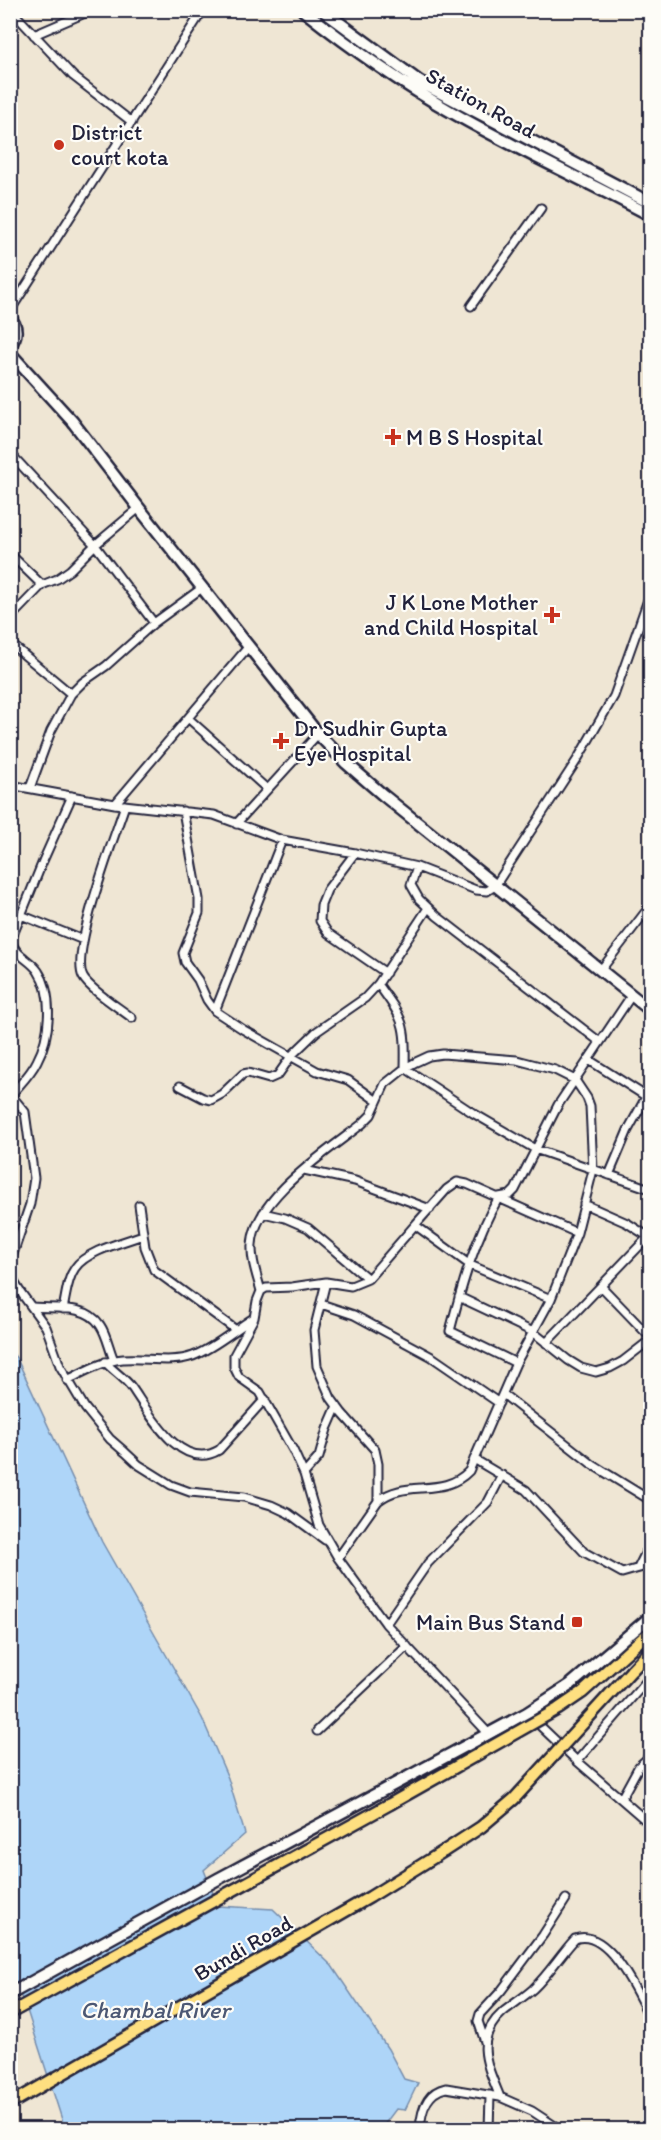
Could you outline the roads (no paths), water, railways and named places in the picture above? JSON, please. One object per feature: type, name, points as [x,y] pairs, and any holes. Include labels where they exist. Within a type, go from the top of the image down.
[{"type":"main road","points":[[10,2013],[366,1818],[558,1709],[583,1692],[651,1632]]},
{"type":"main road","name":"Bundi Road","points":[[10,2104],[370,1897],[481,1827],[514,1799],[651,1652]]},
{"type":"street","points":[[10,10],[73,76],[132,122]]},
{"type":"street","points":[[34,35],[92,10]]},
{"type":"street","points":[[10,311],[203,10]]},
{"type":"street","name":"Station Road","points":[[303,10],[340,40],[410,87],[456,114],[651,215]]},
{"type":"street","name":"Station Road","points":[[322,10],[420,82],[651,203]]},
{"type":"street","points":[[471,306],[541,208]]},
{"type":"street","points":[[10,318],[16,328],[16,336],[10,345]]},
{"type":"street","points":[[10,353],[72,421],[318,734],[383,795],[646,1007],[651,993]]},
{"type":"street","points":[[10,453],[95,545],[154,623]]},
{"type":"street","points":[[10,618],[42,585],[57,579],[139,508]]},
{"type":"street","points":[[10,554],[42,585]]},
{"type":"street","points":[[30,788],[51,731],[71,694],[154,623],[202,588]]},
{"type":"street","points":[[10,784],[115,804],[214,815],[282,840],[417,867],[476,890],[487,891],[495,886],[577,760],[615,696],[651,594]]},
{"type":"street","points":[[10,643],[71,694]]},
{"type":"street","points":[[115,804],[249,646]]},
{"type":"street","points":[[188,718],[267,789]]},
{"type":"street","points":[[236,824],[318,734]]},
{"type":"street","points":[[72,796],[11,941],[13,949],[37,970],[45,986],[48,1016],[43,1046],[37,1062],[11,1094],[24,1112],[34,1178],[11,1260],[11,1277],[46,1327],[67,1380],[110,1439],[139,1465],[159,1478],[190,1492],[244,1497],[271,1505],[288,1513],[327,1542]]},
{"type":"street","points":[[125,805],[83,940],[80,970],[84,980],[132,1018]]},
{"type":"street","points":[[183,811],[199,899],[198,913],[183,953],[185,962],[198,980],[207,1000],[225,1019],[317,1071],[348,1080],[376,1101]]},
{"type":"street","points":[[215,1011],[282,840]]},
{"type":"street","points":[[355,853],[327,890],[321,905],[320,921],[328,933],[386,973]]},
{"type":"street","points":[[417,867],[411,885],[419,899],[428,908],[600,1042]]},
{"type":"street","points":[[600,971],[651,906]]},
{"type":"street","points":[[180,1086],[212,1100],[222,1094],[243,1074],[248,1073],[269,1079],[278,1075],[292,1055],[316,1032],[365,998],[378,984],[428,908]]},
{"type":"street","points":[[21,915],[83,940]]},
{"type":"street","points":[[378,984],[397,1010],[403,1024],[406,1036],[405,1068]]},
{"type":"street","points":[[516,1363],[450,1330],[459,1297],[489,1214],[499,1197],[510,1195],[515,1190],[558,1106],[632,996]]},
{"type":"street","points":[[261,1291],[252,1244],[269,1203],[304,1170],[362,1124],[371,1115],[385,1084],[405,1068],[429,1056],[443,1054],[517,1060],[555,1070],[575,1080],[587,1098],[590,1106],[593,1170],[577,1233],[551,1299],[516,1363],[469,1471],[460,1480],[435,1488],[396,1490],[387,1494],[378,1501],[338,1558]]},
{"type":"street","points":[[589,1060],[647,1097],[651,1110]]},
{"type":"street","points":[[405,1068],[473,1113],[535,1149],[651,1189]]},
{"type":"street","points":[[609,1175],[628,1130],[647,1097]]},
{"type":"street","points":[[304,1170],[355,1181],[430,1209]]},
{"type":"street","points":[[489,1734],[386,1624],[327,1542],[319,1525],[304,1474],[293,1450],[260,1392],[239,1377],[234,1367],[234,1355],[254,1318],[261,1291],[266,1288],[327,1282],[351,1286],[368,1279],[447,1189],[458,1182],[499,1197],[577,1233]]},
{"type":"street","points":[[546,1343],[650,1236],[584,1204]]},
{"type":"street","points":[[139,1205],[143,1235],[149,1261],[154,1270],[236,1330]]},
{"type":"street","points":[[263,1213],[285,1218],[308,1228],[368,1279]]},
{"type":"street","points":[[415,1225],[470,1265],[551,1299]]},
{"type":"street","points":[[63,1309],[70,1278],[81,1261],[99,1251],[143,1235]]},
{"type":"street","points":[[327,1282],[314,1330],[317,1366],[331,1398],[375,1450],[378,1464],[378,1501]]},
{"type":"street","points":[[459,1297],[533,1332],[581,1368],[596,1372],[624,1361],[651,1339],[601,1286]]},
{"type":"street","points":[[321,1304],[354,1315],[432,1357],[499,1403]]},
{"type":"street","points":[[33,1307],[81,1311],[95,1318],[101,1326],[114,1360]]},
{"type":"street","points":[[67,1380],[114,1360],[176,1359],[191,1356],[209,1348],[254,1318]]},
{"type":"street","points":[[105,1362],[131,1387],[159,1429],[180,1448],[201,1457],[209,1456],[219,1450],[265,1399]]},
{"type":"street","points":[[503,1394],[602,1471],[651,1500]]},
{"type":"street","points":[[304,1474],[319,1456],[337,1406]]},
{"type":"street","points":[[474,1459],[526,1490],[584,1552],[622,1573],[651,1565]]},
{"type":"street","points":[[386,1624],[428,1563],[488,1502],[502,1475]]},
{"type":"street","points":[[638,1568],[651,1544]]},
{"type":"street","points":[[10,1994],[527,1713],[570,1685],[651,1617]]},
{"type":"street","points":[[317,1731],[407,1646]]},
{"type":"street","points":[[577,1761],[651,1677]]},
{"type":"street","points":[[527,1713],[577,1761],[651,1824]]},
{"type":"street","points":[[621,1799],[639,1766],[651,1756]]},
{"type":"street","points":[[500,2097],[486,2063],[485,2042],[478,2021],[480,2014],[501,1991],[543,1935],[566,1899]]},
{"type":"street","points":[[485,2042],[492,2024],[540,1982],[575,1939],[583,1937],[592,1939],[606,1948],[615,1958],[627,1973],[651,2018]]},
{"type":"street","points":[[420,2130],[429,2096],[446,2088],[500,2097],[532,2111],[561,2130]]},
{"type":"street","points":[[489,2130],[490,2095]]},
{"type":"water","name":"Chambal River","points":[[10,1350],[17,1359],[102,1542],[202,1718],[228,1778],[245,1834],[204,1870],[218,1906],[273,1909],[332,1966],[388,2049],[404,2079],[418,2083],[405,2110],[396,2109],[381,2129],[65,2129],[25,2004],[11,1979]]},
{"type":"place","name":"District court kota","points":[[59,145]]},
{"type":"place","name":"M B S Hospital","points":[[393,437]]},
{"type":"place","name":"J K Lone Mother and Child Hospital","points":[[552,615]]},
{"type":"place","name":"Dr Sudhir Gupta Eye Hospital","points":[[281,741]]},
{"type":"place","name":"Main Bus Stand","points":[[577,1622]]}]
